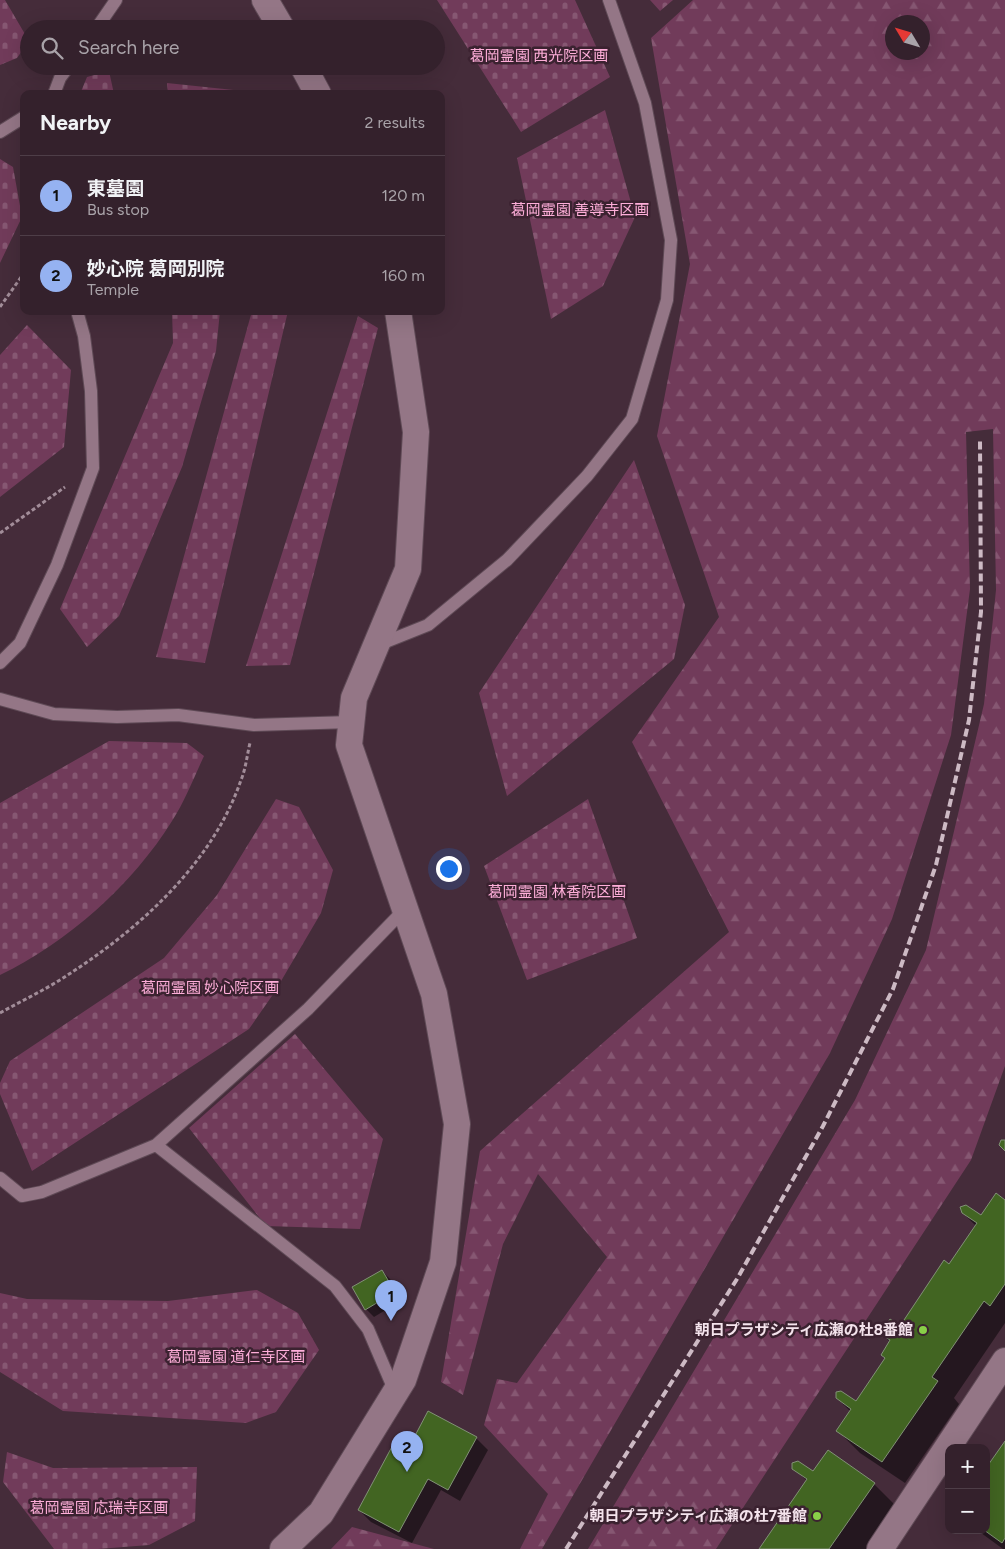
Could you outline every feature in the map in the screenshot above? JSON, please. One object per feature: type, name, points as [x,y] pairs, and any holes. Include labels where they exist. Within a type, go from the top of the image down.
[{"type":"street","points":[[265,0],[277,20]]},
{"type":"street","points":[[308,75],[316,90]]},
{"type":"street","points":[[283,1549],[321,1513],[403,1380],[444,1262],[457,1124],[434,994],[349,745],[354,698],[408,569],[416,432],[399,315]]},
{"type":"street","points":[[880,1549],[1005,1361]]},
{"type":"lane","points":[[102,20],[116,0]]},
{"type":"lane","points":[[376,646],[428,625],[508,560],[587,476],[632,420],[667,300],[671,240],[644,104],[609,0]]},
{"type":"lane","points":[[56,90],[62,75]]},
{"type":"lane","points":[[0,132],[20,120]]},
{"type":"lane","points":[[0,663],[20,643],[29,626],[57,565],[93,468],[91,391],[84,336],[78,315]]},
{"type":"lane","points":[[0,699],[54,714],[117,717],[178,715],[254,725],[351,722]]},
{"type":"lane","points":[[0,1178],[22,1196],[42,1192],[156,1145],[308,1009],[404,910]]},
{"type":"lane","points":[[156,1145],[335,1286],[368,1329],[395,1392]]},
{"type":"path","points":[[0,307],[20,279]]},
{"type":"path","points":[[0,532],[93,468]]},
{"type":"path","points":[[0,1014],[64,978],[116,939],[154,910],[193,867],[221,825],[242,780],[254,725]]},
{"type":"green space","points":[[0,0],[5,0],[20,26],[20,54],[17,58],[0,65]]},
{"type":"green space","name":"葛岡霊園 西光院区画","points":[[437,0],[575,0],[610,77],[521,132]]},
{"type":"green space","points":[[650,0],[673,0],[660,11]]},
{"type":"green space","points":[[693,0],[1005,0],[1005,1066],[971,1160],[716,1549],[588,1549],[855,1100],[926,950],[984,704],[996,590],[993,429],[966,432],[970,589],[951,735],[892,919],[830,1053],[542,1549],[520,1549],[548,1494],[484,1425],[497,1379],[517,1383],[607,1257],[538,1174],[503,1244],[463,1395],[441,1382],[480,1151],[729,932],[632,742],[719,617],[657,436],[690,264],[651,38]]},
{"type":"green space","points":[[110,75],[113,90],[82,90],[87,77]]},
{"type":"green space","points":[[167,83],[234,90],[168,90]]},
{"type":"green space","name":"葛岡霊園 善導寺区画","points":[[605,110],[635,217],[603,286],[551,319],[517,158]]},
{"type":"green space","points":[[0,159],[13,167],[20,206],[20,221],[0,263]]},
{"type":"green space","points":[[172,315],[220,315],[216,351],[182,467],[119,616],[87,647],[60,609],[173,343]]},
{"type":"green space","points":[[251,315],[287,315],[205,663],[156,657]]},
{"type":"green space","points":[[358,316],[378,328],[290,665],[246,666]]},
{"type":"green space","points":[[27,325],[71,370],[64,447],[0,497],[0,355]]},
{"type":"green space","points":[[634,460],[685,605],[674,659],[507,796],[479,693]]},
{"type":"green space","points":[[109,741],[187,743],[204,756],[172,821],[138,867],[118,889],[74,929],[25,962],[0,975],[0,803]]},
{"type":"green space","name":"葛岡霊園 妙心院区画","points":[[276,799],[299,807],[333,870],[321,913],[274,993],[249,1029],[32,1171],[0,1094],[0,1083],[10,1061],[164,958],[217,895]]},
{"type":"green space","name":"葛岡霊園 林香院区画","points":[[588,799],[637,938],[527,980],[484,866]]},
{"type":"green space","name":"葛岡霊園 妙心院区画","points":[[295,1034],[383,1139],[360,1229],[266,1226],[189,1128]]},
{"type":"green space","name":"葛岡霊園 道仁寺区画","points":[[257,1290],[298,1313],[319,1350],[276,1412],[246,1423],[63,1411],[0,1372],[0,1293],[27,1299],[168,1301]]},
{"type":"green space","name":"葛岡霊園 応瑞寺区画","points":[[7,1452],[53,1468],[197,1467],[195,1521],[149,1545],[98,1549],[54,1549],[3,1482]]},
{"type":"green space","points":[[352,1527],[434,1549],[331,1549]]},
{"type":"building","points":[[1001,1140],[1005,1140],[1005,1151],[999,1145]]},
{"type":"building","name":"朝日プラザシティ広瀬の杜8番館","points":[[996,1193],[1005,1200],[1005,1284],[990,1306],[984,1301],[932,1377],[938,1381],[882,1462],[836,1431],[851,1409],[836,1398],[836,1392],[841,1391],[856,1401],[885,1358],[881,1355],[890,1340],[880,1334],[890,1319],[900,1326],[944,1260],[949,1264],[977,1223],[962,1213],[960,1207],[966,1205],[981,1215]]},
{"type":"building","points":[[382,1270],[395,1292],[365,1310],[352,1287]]},
{"type":"building","points":[[428,1411],[477,1437],[448,1490],[428,1479],[399,1532],[358,1510],[395,1441],[408,1449]]},
{"type":"building","points":[[1005,1441],[1005,1538],[1002,1543],[990,1534],[990,1462]]},
{"type":"building","name":"朝日プラザシティ広瀬の杜7番館","points":[[828,1450],[875,1483],[829,1549],[759,1549],[807,1479],[792,1469],[792,1463],[798,1461],[813,1471]]},
{"type":"railway","points":[[566,1549],[737,1279],[823,1126],[893,989],[936,865],[969,720],[981,612],[980,441]]},
{"type":"place","name":"東墓園","points":[[391,1321]]},
{"type":"place","name":"朝日プラザシティ広瀬の杜8番館","points":[[923,1330]]},
{"type":"place","name":"妙心院 葛岡別院","points":[[407,1472]]},
{"type":"place","name":"朝日プラザシティ広瀬の杜7番館","points":[[817,1516]]}]
